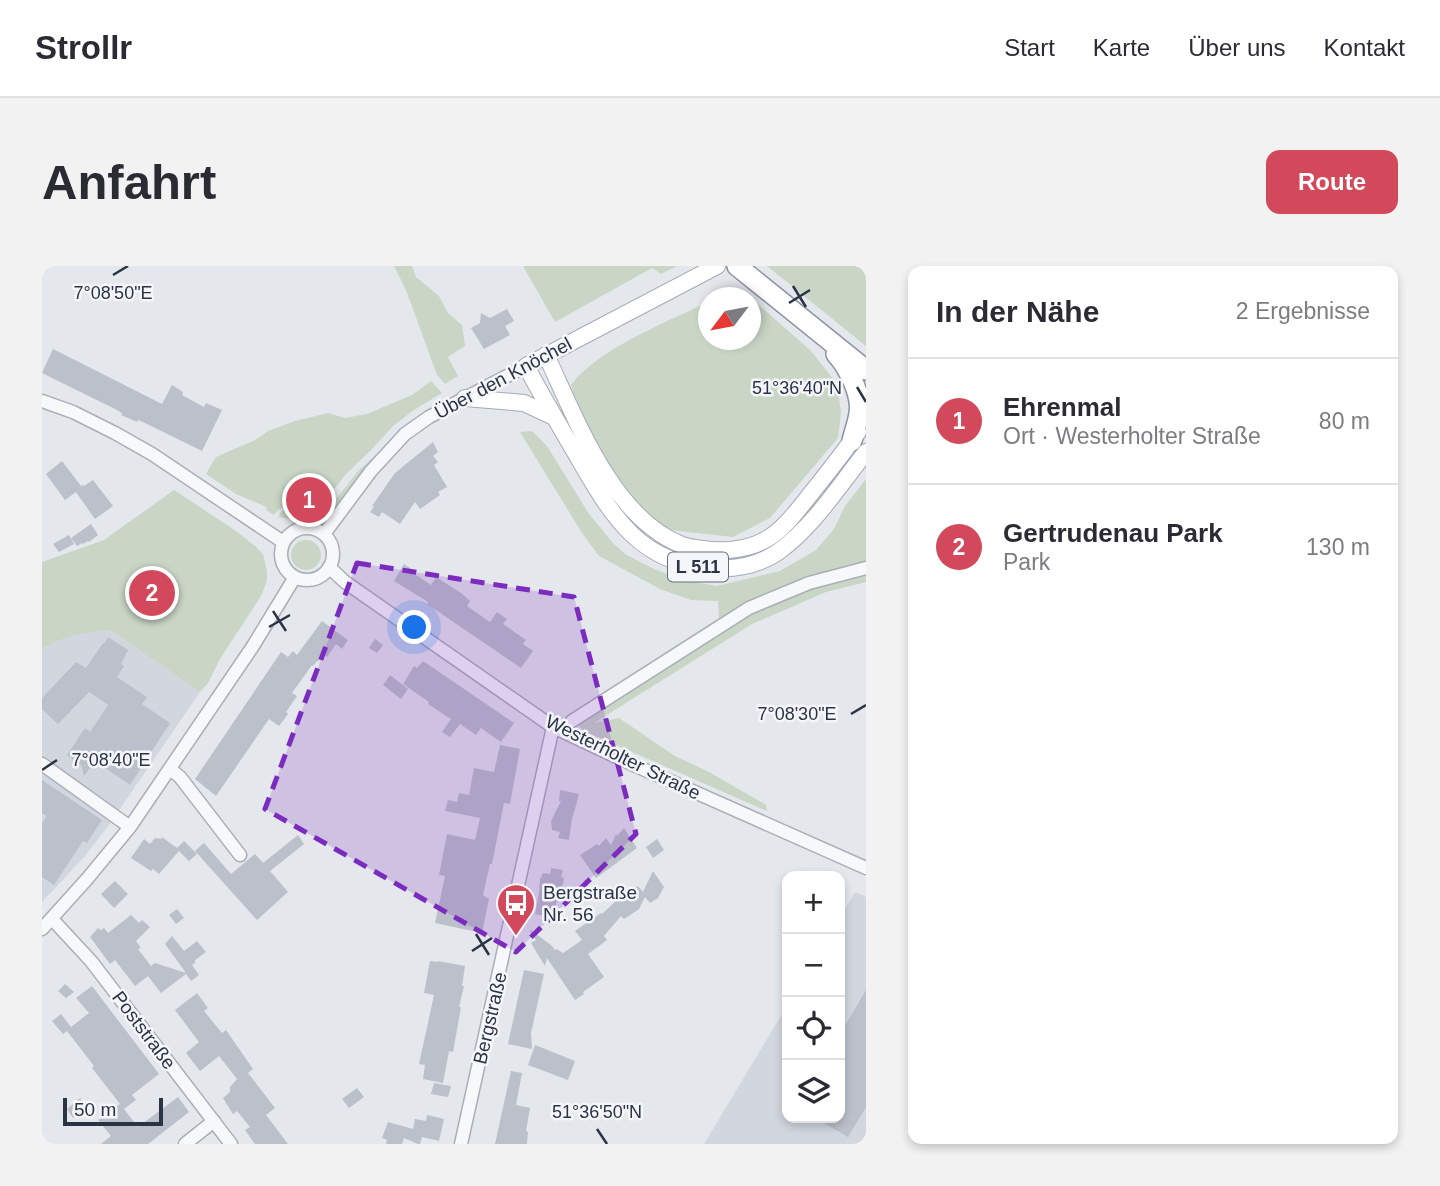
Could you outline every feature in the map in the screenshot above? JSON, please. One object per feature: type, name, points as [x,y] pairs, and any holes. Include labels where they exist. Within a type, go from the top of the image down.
[{"type":"highway","name":"L 511","points":[[737,266],[866,370]]},
{"type":"highway","name":"L 511","points":[[813,327],[842,360],[856,391],[860,410],[859,447]]},
{"type":"main road","name":"Über den Knöchel","points":[[526,366],[718,266]]},
{"type":"main road","name":"L 511","points":[[546,355],[587,440],[622,500],[641,519],[683,545],[713,551],[739,549],[765,540],[790,519],[859,447]]},
{"type":"main road","name":"L 511","points":[[526,366],[598,492],[628,532],[657,554],[681,564],[704,568],[731,568],[754,563],[776,553],[803,532],[859,447],[866,421]]},
{"type":"main road","points":[[465,398],[524,402],[554,417]]},
{"type":"street","name":"Über den Knöchel","points":[[324,534],[370,471],[405,434],[429,417],[526,366]]},
{"type":"street","points":[[42,401],[115,432],[283,542]]},
{"type":"street","points":[[307,528],[324,534],[332,546],[329,567],[317,577],[295,577],[284,566],[281,558],[283,542],[289,534],[307,528]]},
{"type":"street","name":"Westerholter Straße","points":[[329,567],[345,582],[553,727],[866,868]]},
{"type":"street","points":[[572,721],[749,608],[809,583],[866,568]]},
{"type":"street","points":[[42,929],[130,827],[262,633],[295,577]]},
{"type":"street","name":"Bergstraße","points":[[461,1144],[553,727]]},
{"type":"street","points":[[42,764],[130,827]]},
{"type":"street","points":[[170,769],[180,777],[240,855]]},
{"type":"street","name":"Poststraße","points":[[52,919],[91,961],[231,1144]]},
{"type":"street","points":[[185,1144],[214,1121]]},
{"type":"highlighted area","points":[[357,563],[574,597],[636,834],[516,952],[265,809]]},
{"type":"shaded area","points":[[110,630],[200,692],[111,822],[85,856],[42,902],[42,649],[56,640],[76,634]]},
{"type":"shaded area","points":[[855,892],[866,897],[866,1144],[704,1144],[782,1014],[782,1123],[845,1123],[845,909]]},
{"type":"green space","points":[[394,266],[412,266],[416,277],[439,296],[448,313],[462,325],[465,346],[448,357],[458,376],[445,384],[437,375],[406,290]]},
{"type":"green space","points":[[523,266],[677,266],[661,274],[652,268],[555,322]]},
{"type":"green space","points":[[767,266],[866,266],[866,346]]},
{"type":"green space","points":[[698,307],[698,350],[761,350],[761,307],[811,351],[837,384],[841,412],[838,438],[770,518],[733,537],[669,530],[650,519],[631,502],[579,416],[571,385],[597,360],[654,327]]},
{"type":"green space","points":[[431,381],[442,393],[393,426],[346,474],[322,505],[314,499],[296,507],[281,508],[274,515],[264,506],[236,494],[206,474],[216,457],[255,440],[268,431],[328,413],[345,418],[367,414],[412,395]]},
{"type":"green space","points":[[532,431],[547,446],[589,514],[625,554],[683,580],[717,586],[780,571],[816,550],[834,529],[845,506],[866,479],[866,582],[826,592],[752,624],[594,723],[619,718],[675,756],[766,805],[767,811],[584,731],[568,715],[719,618],[718,601],[691,600],[660,589],[599,556],[520,432]]},
{"type":"green space","points":[[376,455],[330,513],[327,511],[358,471]]},
{"type":"green space","points":[[174,490],[255,546],[263,554],[267,571],[267,581],[261,596],[220,659],[208,683],[200,692],[110,630],[66,638],[42,649],[42,562],[104,540]]},
{"type":"green space","points":[[314,504],[320,513],[300,519],[279,517],[284,510],[300,509]]},
{"type":"green space","points":[[306,540],[317,544],[321,555],[317,566],[306,570],[295,566],[291,555],[295,544]]},
{"type":"building","points":[[507,309],[514,321],[505,326],[510,335],[484,349],[471,328],[480,323],[481,313],[490,318]]},
{"type":"building","points":[[53,349],[162,404],[172,385],[183,392],[182,395],[204,407],[206,403],[222,410],[202,451],[145,423],[121,415],[122,413],[115,409],[42,373]]},
{"type":"building","points":[[433,442],[438,452],[433,456],[438,462],[434,465],[447,487],[438,492],[440,495],[420,509],[415,502],[400,524],[382,512],[379,517],[370,512],[395,473]]},
{"type":"building","points":[[62,461],[81,486],[93,480],[113,506],[95,519],[76,492],[65,500],[46,474]]},
{"type":"building","points":[[91,524],[98,535],[77,546],[71,538]]},
{"type":"building","points":[[69,535],[74,544],[59,552],[53,544]]},
{"type":"building","points":[[404,564],[431,585],[436,577],[461,593],[470,601],[467,606],[490,622],[497,612],[507,619],[503,624],[526,640],[523,644],[533,651],[521,668],[394,581]]},
{"type":"building","points":[[322,621],[348,640],[342,649],[336,644],[327,657],[323,654],[318,662],[312,665],[292,693],[297,696],[286,712],[288,714],[279,726],[269,719],[216,796],[195,779],[281,652],[288,657],[293,651],[297,655]]},
{"type":"building","points":[[108,637],[128,650],[121,664],[124,666],[117,677],[147,697],[142,704],[170,723],[130,785],[95,761],[84,776],[81,765],[67,755],[85,728],[90,732],[108,705],[89,692],[58,724],[42,709],[42,698],[76,662],[86,668]]},
{"type":"building","points":[[375,639],[383,645],[377,653],[369,648]]},
{"type":"building","points":[[423,661],[514,723],[501,742],[481,728],[476,735],[460,724],[450,737],[442,732],[451,719],[403,684],[414,666],[417,668]]},
{"type":"building","points":[[390,675],[408,689],[401,699],[383,685]]},
{"type":"building","points":[[500,745],[520,749],[510,804],[504,803],[483,895],[489,899],[482,933],[435,923],[445,876],[439,875],[447,834],[475,840],[480,818],[445,811],[448,800],[457,802],[459,793],[469,795],[474,768],[494,772]]},
{"type":"building","points":[[42,780],[102,820],[87,843],[83,841],[54,885],[42,877],[42,823],[47,816],[42,813]]},
{"type":"building","points":[[560,790],[579,794],[569,840],[558,838],[560,832],[552,830],[551,821],[561,801]]},
{"type":"building","points":[[624,828],[637,848],[596,878],[580,855],[597,844],[599,846],[606,838],[611,845],[616,834],[617,836]]},
{"type":"building","points":[[298,835],[304,844],[270,871],[288,892],[257,920],[195,851],[204,843],[231,874],[255,854],[263,863]]},
{"type":"building","points":[[162,837],[177,848],[184,841],[197,854],[189,861],[179,851],[159,874],[131,858],[144,839],[150,844],[155,838]]},
{"type":"building","points":[[657,839],[664,850],[653,858],[646,847]]},
{"type":"building","points":[[551,868],[563,870],[561,877],[564,878],[550,917],[535,914],[540,879],[543,873],[550,874]]},
{"type":"building","points":[[653,871],[664,887],[658,898],[650,903],[645,897],[639,909],[624,919],[621,916],[604,936],[607,940],[588,954],[604,977],[575,1000],[547,958],[545,966],[531,943],[536,940],[529,929],[555,950],[563,953],[582,940],[575,931],[638,886],[643,892]]},
{"type":"building","points":[[115,881],[128,894],[114,908],[101,894]]},
{"type":"building","points":[[177,909],[184,918],[176,924],[169,915]]},
{"type":"building","points":[[131,915],[139,923],[142,920],[150,927],[136,941],[141,948],[138,949],[151,966],[155,963],[186,973],[165,944],[172,936],[184,951],[197,941],[206,952],[192,965],[199,975],[191,981],[186,974],[161,993],[148,976],[135,986],[115,960],[110,964],[90,937],[98,928],[104,928],[108,933]]},
{"type":"building","points":[[430,961],[465,966],[453,1052],[449,1051],[443,1083],[423,1079],[425,1065],[419,1064],[434,995],[424,993]]},
{"type":"building","points":[[524,970],[544,974],[531,1033],[532,1049],[508,1044]]},
{"type":"building","points":[[65,984],[74,992],[66,998],[58,991]]},
{"type":"building","points":[[92,986],[159,1074],[132,1095],[136,1100],[124,1109],[67,1031],[63,1034],[52,1021],[61,1014],[71,1027],[89,1013],[76,998]]},
{"type":"building","points":[[866,990],[866,1107],[848,1137],[824,1123],[845,1123],[845,1026]]},
{"type":"building","points":[[197,993],[208,1008],[204,1011],[222,1033],[226,1030],[253,1069],[248,1073],[275,1108],[266,1115],[288,1144],[255,1144],[245,1130],[250,1127],[237,1111],[233,1114],[223,1098],[237,1079],[219,1056],[200,1071],[186,1053],[199,1042],[175,1010]]},
{"type":"building","points":[[535,1045],[575,1061],[568,1080],[528,1065]]},
{"type":"building","points":[[511,1071],[522,1073],[516,1105],[530,1108],[527,1144],[495,1144]]},
{"type":"building","points":[[434,1083],[451,1086],[448,1097],[431,1094]]},
{"type":"building","points":[[357,1088],[364,1097],[349,1108],[342,1099]]},
{"type":"building","points":[[178,1097],[189,1112],[148,1144],[101,1144],[111,1136],[98,1120],[120,1104],[138,1127]]},
{"type":"building","points":[[80,1098],[87,1107],[73,1118],[67,1109]]},
{"type":"building","points":[[427,1115],[444,1119],[439,1141],[422,1137],[418,1144],[404,1138],[402,1144],[386,1144],[387,1140],[382,1138],[388,1122],[413,1129],[415,1119],[426,1121]]},
{"type":"place","name":"Ehrenmal","points":[[309,500]]},
{"type":"place","name":"Gertrudenau Park","points":[[152,593]]},
{"type":"place","name":"Bergstraße Nr. 56","points":[[516,937]]}]
